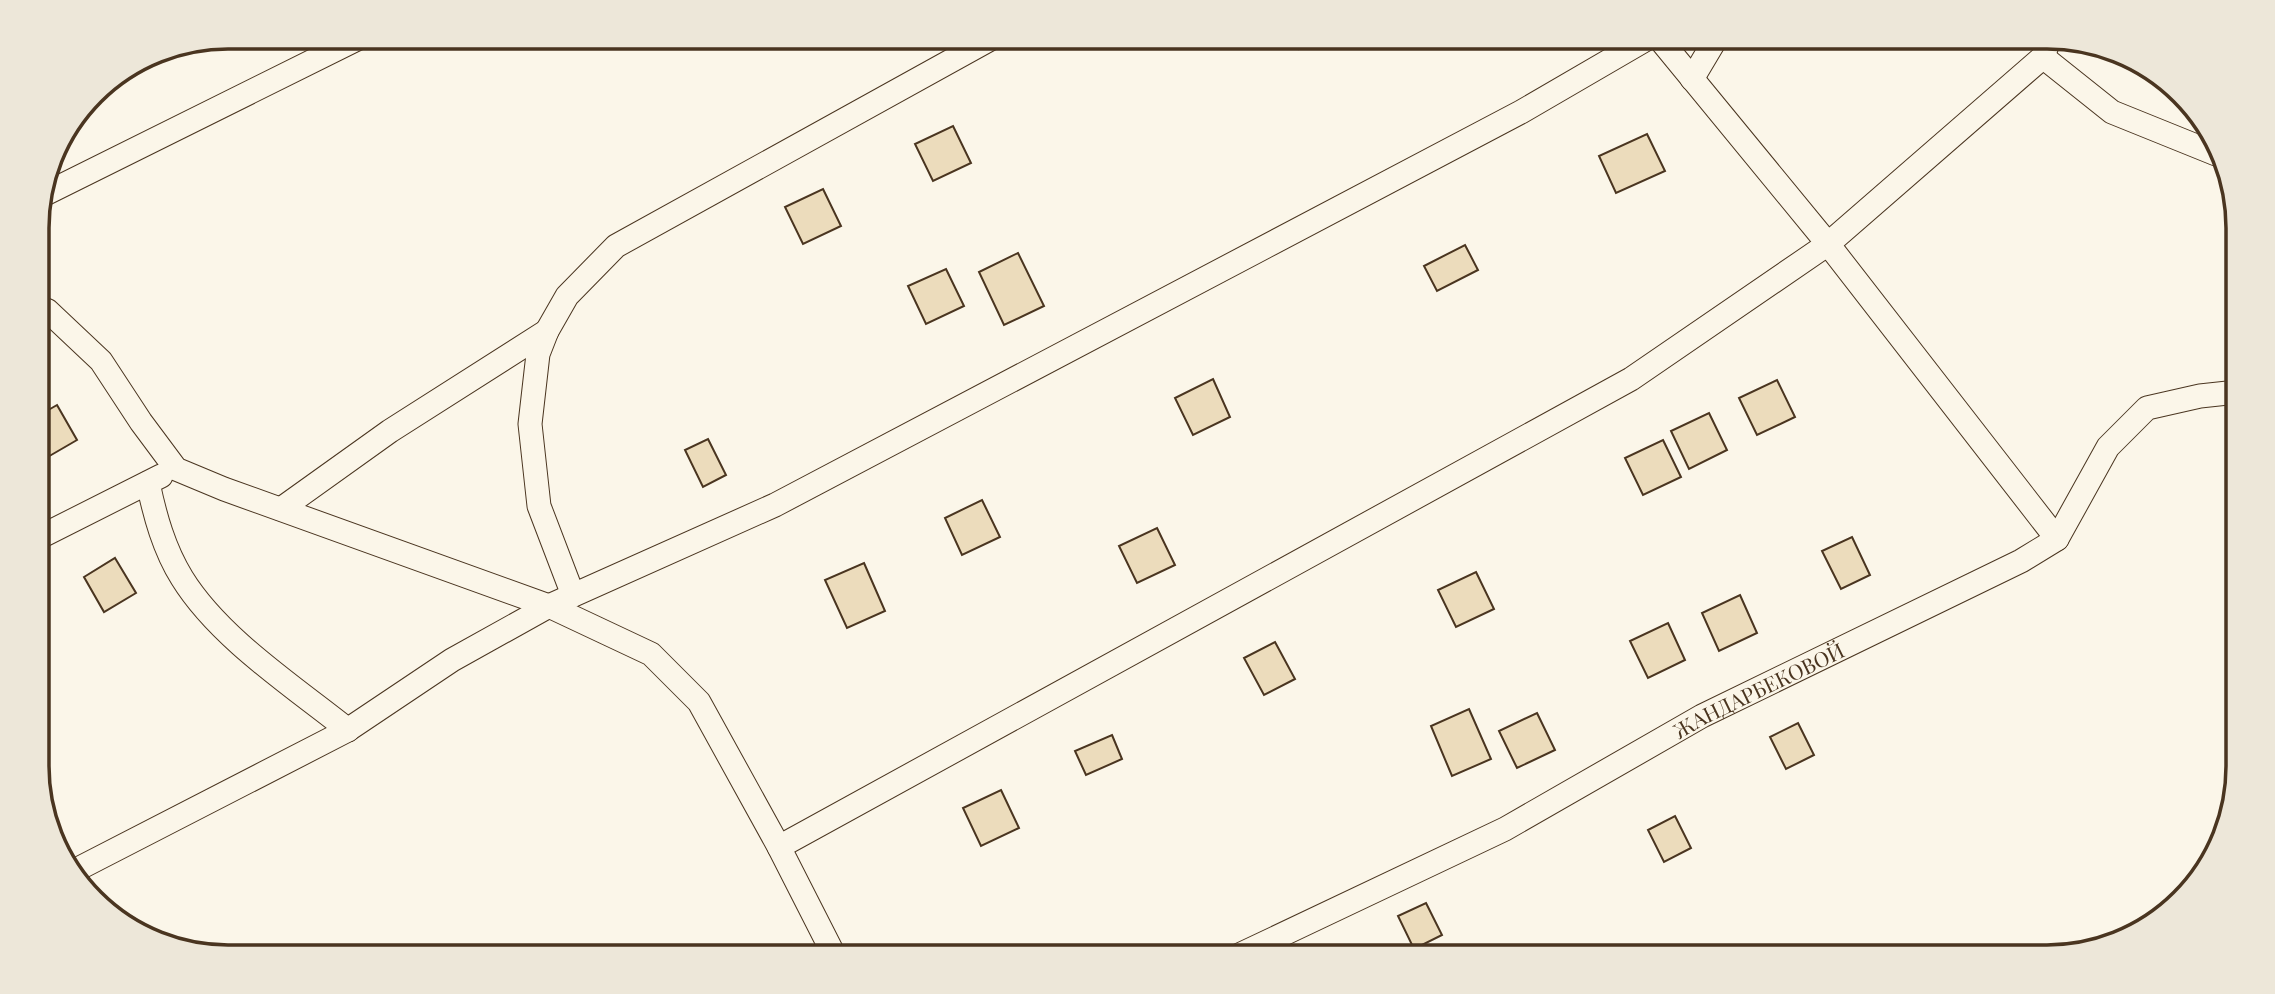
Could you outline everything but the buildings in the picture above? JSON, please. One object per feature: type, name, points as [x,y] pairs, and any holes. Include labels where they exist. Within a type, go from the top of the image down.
[{"type":"street","points":[[54,190],[336,49]]},
{"type":"street","points":[[572,595],[539,506],[530,424],[538,354],[547,331],[568,296],[616,246],[972,49]]},
{"type":"street","points":[[81,867],[348,730],[452,660],[548,606],[775,505],[1521,112],[1629,49]]},
{"type":"street","points":[[1668,49],[1828,244],[2057,539]]},
{"type":"street","points":[[1692,79],[1710,49]]},
{"type":"street","points":[[779,847],[1631,379],[1828,244],[2045,49]]},
{"type":"street","points":[[2049,49],[2112,112],[2208,151]]},
{"type":"street","points":[[49,312],[100,360],[176,469],[548,606],[651,654],[699,702],[779,847],[829,945]]},
{"type":"street","points":[[281,509],[390,430],[547,331]]},
{"type":"street","name":"ЖАНДАРБЕКОВОЙ","points":[[1260,945],[1505,829],[1702,716],[2021,561],[2057,539],[2108,447],[2147,408],[2200,396],[2226,394]]},
{"type":"street","points":[[49,532],[176,469]]},
{"type":"street","points":[[148,483],[156,522],[182,578],[220,628],[348,730]]}]
